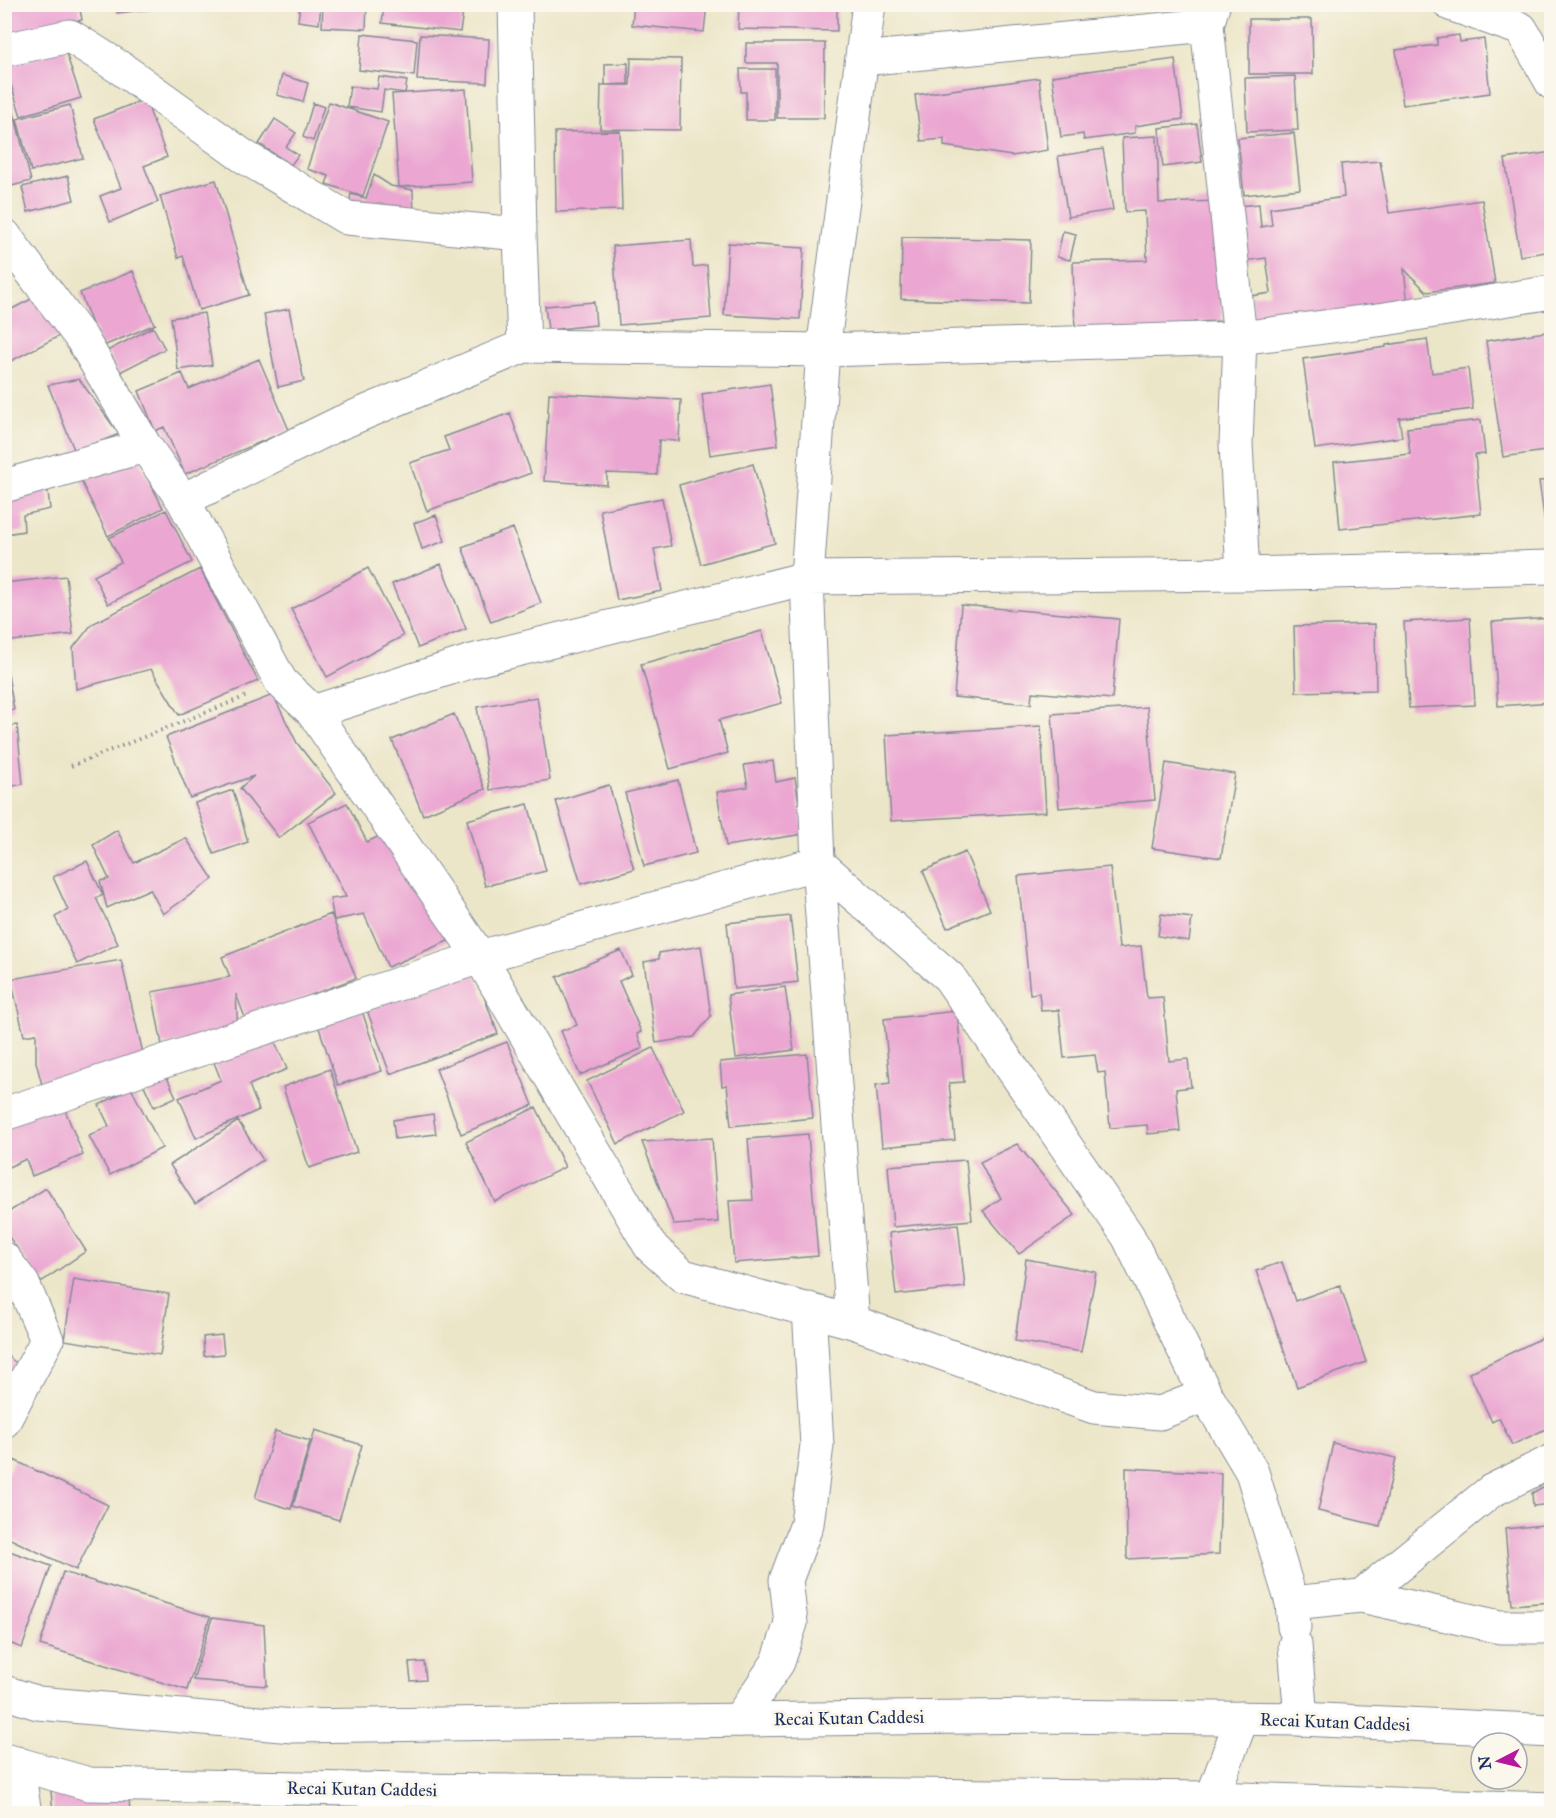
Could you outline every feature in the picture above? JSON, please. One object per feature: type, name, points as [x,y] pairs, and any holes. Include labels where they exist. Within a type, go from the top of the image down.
[{"type":"street","points":[[515,4],[524,346]]},
{"type":"street","points":[[853,1322],[818,863],[807,578],[823,350],[869,4]]},
{"type":"street","points":[[1450,4],[1521,29],[1551,83]]},
{"type":"street","points":[[862,59],[1210,15],[1239,338],[1236,444],[1243,574]]},
{"type":"street","points":[[4,50],[70,36],[122,69],[243,156],[347,218],[520,234]]},
{"type":"street","points":[[4,235],[82,339],[145,446],[183,500],[281,682],[313,712],[480,957],[650,1246],[683,1276],[853,1322],[1094,1407],[1160,1413],[1206,1395]]},
{"type":"street","points":[[183,500],[340,423],[524,346],[823,350],[1239,338],[1385,320],[1551,292]]},
{"type":"street","points":[[4,486],[145,446]]},
{"type":"street","points":[[313,712],[472,661],[807,578],[1243,574],[1551,567]]},
{"type":"street","points":[[4,1114],[480,957],[818,863]]},
{"type":"street","points":[[818,863],[949,977],[1128,1236],[1206,1395],[1252,1472],[1294,1625],[1301,1719]]},
{"type":"street","points":[[4,1259],[23,1284],[47,1340],[4,1420]]},
{"type":"street","points":[[739,1720],[778,1662],[792,1623],[786,1580],[807,1524],[817,1445],[809,1309]]},
{"type":"street","points":[[1294,1625],[1361,1596],[1491,1491],[1551,1461]]},
{"type":"street","points":[[1361,1596],[1500,1627],[1551,1627]]},
{"type":"street","name":"Recai Kutan Caddesi","points":[[4,1692],[38,1703],[292,1726],[1046,1716],[1301,1719],[1551,1731]]},
{"type":"street","points":[[1209,1806],[1242,1718]]},
{"type":"street","points":[[11,1762],[25,1814]]},
{"type":"street","name":"Recai Kutan Caddesi","points":[[11,1762],[89,1784],[375,1801],[1551,1809]]},
{"type":"path","points":[[71,766],[281,682]]},
{"type":"building","points":[[4,4],[79,4],[82,20],[4,38]]},
{"type":"building","points":[[116,4],[171,4],[171,7],[117,13]]},
{"type":"building","points":[[300,4],[321,4],[319,24],[298,21]]},
{"type":"building","points":[[323,4],[367,4],[366,29],[322,27]]},
{"type":"building","points":[[634,4],[707,4],[704,32],[632,25]]},
{"type":"building","points":[[739,4],[837,4],[837,31],[738,29]]},
{"type":"building","points":[[384,5],[464,5],[460,32],[382,23]]},
{"type":"building","points":[[1249,19],[1312,19],[1313,74],[1249,74]]},
{"type":"building","points":[[362,34],[417,40],[414,76],[359,70]]},
{"type":"building","points":[[420,35],[489,39],[487,83],[417,80]]},
{"type":"building","points":[[1459,35],[1460,42],[1484,39],[1490,93],[1403,105],[1396,50],[1437,45],[1437,38]]},
{"type":"building","points":[[746,43],[825,43],[824,118],[777,118],[777,63],[746,63]]},
{"type":"building","points":[[64,47],[81,98],[21,116],[5,66]]},
{"type":"building","points":[[631,58],[681,59],[680,130],[600,129],[601,85],[630,85]]},
{"type":"building","points":[[1175,59],[1183,119],[1135,126],[1135,133],[1084,140],[1083,134],[1061,137],[1052,76]]},
{"type":"building","points":[[628,63],[628,84],[605,85],[605,64]]},
{"type":"building","points":[[740,69],[775,69],[775,120],[746,120],[746,92],[741,92]]},
{"type":"building","points":[[282,75],[308,83],[303,102],[277,95]]},
{"type":"building","points":[[1295,76],[1298,130],[1247,132],[1245,78]]},
{"type":"building","points":[[379,77],[407,81],[405,93],[384,90],[381,112],[347,107],[350,86],[377,89]]},
{"type":"building","points":[[1039,78],[1048,150],[1012,156],[944,146],[944,139],[921,141],[915,95]]},
{"type":"building","points":[[4,80],[10,98],[4,99]]},
{"type":"building","points":[[466,89],[472,182],[399,187],[392,94]]},
{"type":"building","points":[[145,99],[167,157],[144,166],[158,202],[110,222],[100,196],[121,188],[94,119]]},
{"type":"building","points":[[11,101],[31,181],[4,188],[4,102]]},
{"type":"building","points":[[329,102],[388,122],[363,196],[326,184],[329,176],[307,169]]},
{"type":"building","points":[[313,103],[324,107],[313,141],[303,137]]},
{"type":"building","points":[[70,105],[83,158],[31,171],[17,119]]},
{"type":"building","points":[[275,119],[296,133],[286,147],[298,155],[291,165],[259,144]]},
{"type":"building","points":[[1197,124],[1202,162],[1163,167],[1159,128]]},
{"type":"building","points":[[620,131],[622,210],[556,212],[555,132]]},
{"type":"building","points":[[1294,133],[1300,189],[1244,195],[1238,138]]},
{"type":"building","points":[[1157,136],[1159,203],[1218,201],[1222,321],[1194,322],[1194,329],[1075,332],[1073,262],[1147,260],[1145,211],[1125,212],[1122,138]]},
{"type":"building","points":[[1103,149],[1113,210],[1068,217],[1058,156]]},
{"type":"building","points":[[1552,152],[1552,251],[1520,256],[1505,159]]},
{"type":"building","points":[[1380,161],[1389,213],[1482,200],[1495,283],[1427,292],[1404,269],[1408,305],[1254,322],[1251,296],[1271,293],[1266,258],[1244,261],[1238,206],[1259,204],[1261,227],[1272,225],[1270,208],[1344,197],[1341,164]]},
{"type":"building","points":[[374,175],[391,186],[413,190],[414,216],[349,205],[351,194],[366,198]]},
{"type":"building","points":[[68,176],[74,200],[28,212],[22,187]]},
{"type":"building","points":[[216,180],[249,295],[199,310],[183,256],[178,258],[160,196]]},
{"type":"building","points":[[1063,231],[1076,234],[1070,260],[1057,257]]},
{"type":"building","points":[[902,237],[1031,240],[1029,303],[901,299]]},
{"type":"building","points":[[691,240],[693,267],[707,265],[711,318],[619,325],[613,246]]},
{"type":"building","points":[[728,243],[804,248],[800,319],[724,315]]},
{"type":"building","points":[[133,271],[154,324],[156,324],[101,347],[80,293]]},
{"type":"building","points":[[43,293],[63,334],[11,361],[4,348],[4,313]]},
{"type":"building","points":[[594,302],[596,325],[548,330],[545,306]]},
{"type":"building","points":[[289,309],[304,381],[278,387],[264,314]]},
{"type":"building","points":[[204,313],[212,365],[178,370],[171,318]]},
{"type":"building","points":[[153,327],[165,349],[118,373],[107,351]]},
{"type":"building","points":[[1552,331],[1552,450],[1503,457],[1486,341]]},
{"type":"building","points":[[1427,339],[1432,373],[1468,368],[1473,409],[1399,418],[1402,437],[1315,449],[1303,359]]},
{"type":"building","points":[[259,359],[289,430],[185,474],[164,427],[155,431],[139,391],[182,373],[189,389]]},
{"type":"building","points":[[79,379],[119,434],[75,452],[48,385]]},
{"type":"building","points":[[770,384],[778,445],[710,455],[702,394]]},
{"type":"building","points":[[549,393],[681,400],[679,441],[659,440],[657,475],[607,473],[607,485],[544,481]]},
{"type":"building","points":[[510,413],[531,473],[427,511],[410,463],[449,450],[444,437]]},
{"type":"building","points":[[1481,420],[1485,454],[1475,455],[1481,514],[1340,529],[1334,462],[1410,454],[1407,428]]},
{"type":"building","points":[[135,453],[163,508],[108,536],[81,481]]},
{"type":"building","points":[[753,464],[775,543],[701,564],[679,485]]},
{"type":"building","points":[[1552,480],[1552,544],[1548,544],[1539,481]]},
{"type":"building","points":[[47,483],[50,509],[23,515],[24,531],[5,534],[5,493]]},
{"type":"building","points":[[662,498],[671,546],[654,549],[662,591],[617,600],[600,510]]},
{"type":"building","points":[[166,510],[192,562],[108,604],[94,576],[121,562],[109,538]]},
{"type":"building","points":[[436,515],[445,541],[422,549],[414,523]]},
{"type":"building","points":[[513,528],[541,603],[491,622],[462,547]]},
{"type":"building","points":[[441,564],[466,629],[418,648],[392,584]]},
{"type":"building","points":[[368,568],[403,636],[327,677],[291,609]]},
{"type":"building","points":[[200,569],[258,681],[179,715],[151,669],[76,689],[73,648],[92,624]]},
{"type":"building","points":[[66,576],[73,634],[4,642],[4,583]]},
{"type":"building","points":[[961,605],[1119,619],[1112,699],[1032,692],[1031,704],[954,697]]},
{"type":"building","points":[[1470,618],[1475,705],[1409,708],[1404,622]]},
{"type":"building","points":[[1552,618],[1552,702],[1498,706],[1492,622]]},
{"type":"building","points":[[1375,624],[1376,690],[1296,692],[1294,626]]},
{"type":"building","points":[[762,631],[782,703],[719,720],[728,753],[670,769],[641,664]]},
{"type":"building","points":[[4,651],[14,710],[4,712]]},
{"type":"building","points":[[273,695],[297,743],[336,793],[279,838],[240,788],[254,776],[190,798],[166,737]]},
{"type":"building","points":[[537,697],[550,780],[490,790],[477,707]]},
{"type":"building","points":[[1147,707],[1155,800],[1059,808],[1052,714]]},
{"type":"building","points":[[454,714],[485,789],[423,815],[392,740]]},
{"type":"building","points":[[17,725],[23,784],[4,788],[4,727]]},
{"type":"building","points":[[1041,726],[1046,812],[891,821],[886,735]]},
{"type":"building","points":[[773,761],[776,782],[795,778],[804,834],[726,846],[717,792],[748,787],[744,765]]},
{"type":"building","points":[[1166,763],[1235,774],[1221,858],[1152,848]]},
{"type":"building","points":[[678,780],[696,853],[644,866],[625,793]]},
{"type":"building","points":[[609,785],[634,869],[581,884],[556,801]]},
{"type":"building","points":[[233,790],[248,842],[214,854],[195,803]]},
{"type":"building","points":[[347,803],[367,842],[386,833],[416,867],[448,941],[388,967],[364,914],[334,920],[330,899],[346,897],[308,822]]},
{"type":"building","points":[[528,804],[546,871],[485,886],[467,820]]},
{"type":"building","points":[[117,830],[134,863],[186,838],[213,879],[163,914],[150,889],[107,908],[100,881],[109,879],[93,845]]},
{"type":"building","points":[[965,852],[990,910],[947,928],[923,871]]},
{"type":"building","points":[[87,861],[103,895],[96,898],[118,944],[77,964],[55,917],[68,910],[53,877]]},
{"type":"building","points":[[1110,867],[1119,948],[1141,946],[1147,998],[1163,997],[1169,1061],[1188,1059],[1191,1087],[1176,1089],[1180,1131],[1148,1134],[1147,1125],[1110,1128],[1105,1072],[1098,1073],[1095,1055],[1064,1058],[1059,1010],[1041,1011],[1039,993],[1030,994],[1018,876]]},
{"type":"building","points":[[331,914],[356,978],[246,1020],[236,994],[238,1034],[162,1045],[152,992],[230,977],[222,957]]},
{"type":"building","points":[[1161,914],[1192,918],[1189,941],[1158,936]]},
{"type":"building","points":[[790,916],[798,982],[734,989],[727,923]]},
{"type":"building","points":[[701,946],[711,1016],[694,1037],[656,1043],[644,962],[659,959],[659,953]]},
{"type":"building","points":[[621,950],[632,975],[619,981],[641,1032],[637,1034],[643,1048],[580,1075],[561,1031],[577,1025],[557,977]]},
{"type":"building","points":[[121,960],[146,1066],[42,1085],[36,1062],[36,1034],[24,1036],[11,979]]},
{"type":"building","points":[[474,970],[498,1034],[390,1074],[367,1010]]},
{"type":"building","points":[[785,987],[794,1050],[736,1058],[728,995]]},
{"type":"building","points":[[362,1011],[382,1071],[338,1085],[318,1025]]},
{"type":"building","points":[[957,1011],[964,1082],[949,1083],[955,1140],[882,1147],[876,1085],[890,1083],[884,1019]]},
{"type":"building","points":[[272,1035],[287,1069],[249,1085],[259,1110],[196,1138],[179,1098],[221,1080],[213,1060]]},
{"type":"building","points":[[507,1042],[533,1105],[461,1134],[436,1069]]},
{"type":"building","points":[[653,1048],[684,1111],[618,1144],[587,1081]]},
{"type":"building","points":[[807,1054],[813,1118],[731,1126],[727,1085],[722,1086],[720,1062]]},
{"type":"building","points":[[330,1069],[357,1152],[309,1168],[283,1087]]},
{"type":"building","points":[[165,1073],[176,1097],[154,1107],[143,1083]]},
{"type":"building","points":[[131,1088],[162,1148],[110,1175],[89,1136],[109,1126],[99,1105]]},
{"type":"building","points":[[61,1100],[83,1155],[32,1176],[26,1159],[4,1169],[4,1125]]},
{"type":"building","points":[[536,1107],[565,1167],[495,1202],[466,1142]]},
{"type":"building","points":[[433,1114],[436,1134],[395,1139],[393,1120]]},
{"type":"building","points":[[238,1121],[263,1160],[195,1204],[170,1165]]},
{"type":"building","points":[[808,1134],[818,1256],[734,1263],[729,1201],[753,1200],[748,1139]]},
{"type":"building","points":[[712,1138],[718,1222],[674,1225],[642,1142]]},
{"type":"building","points":[[1017,1144],[1075,1215],[1019,1254],[983,1211],[1001,1198],[980,1162]]},
{"type":"building","points":[[966,1160],[972,1220],[893,1227],[888,1166]]},
{"type":"building","points":[[46,1188],[86,1251],[41,1282],[4,1230],[4,1215]]},
{"type":"building","points":[[958,1224],[965,1287],[896,1295],[889,1233]]},
{"type":"building","points":[[1026,1259],[1096,1272],[1081,1352],[1015,1341]]},
{"type":"building","points":[[1282,1262],[1295,1301],[1340,1285],[1366,1362],[1297,1387],[1256,1271]]},
{"type":"building","points":[[74,1279],[169,1294],[160,1355],[64,1340]]},
{"type":"building","points":[[1552,1333],[1552,1426],[1512,1445],[1499,1418],[1492,1422],[1469,1373]]},
{"type":"building","points":[[222,1335],[224,1354],[204,1356],[203,1337]]},
{"type":"building","points":[[4,1353],[20,1366],[4,1386]]},
{"type":"building","points":[[315,1430],[362,1445],[339,1520],[293,1506]]},
{"type":"building","points":[[275,1431],[310,1441],[291,1509],[255,1498]]},
{"type":"building","points":[[1333,1443],[1396,1458],[1380,1526],[1318,1511]]},
{"type":"building","points":[[14,1460],[108,1505],[76,1570],[4,1536],[4,1479]]},
{"type":"building","points":[[1126,1468],[1221,1473],[1219,1554],[1127,1559]]},
{"type":"building","points":[[1552,1482],[1552,1504],[1533,1506],[1532,1493]]},
{"type":"building","points":[[1552,1524],[1552,1602],[1512,1605],[1505,1529]]},
{"type":"building","points":[[4,1549],[51,1566],[22,1648],[4,1641]]},
{"type":"building","points":[[63,1572],[210,1617],[187,1690],[40,1645]]},
{"type":"building","points":[[212,1618],[264,1625],[267,1686],[193,1680]]},
{"type":"building","points":[[424,1662],[426,1680],[411,1681],[409,1663]]},
{"type":"building","points":[[51,1791],[129,1798],[130,1814],[53,1814]]}]
